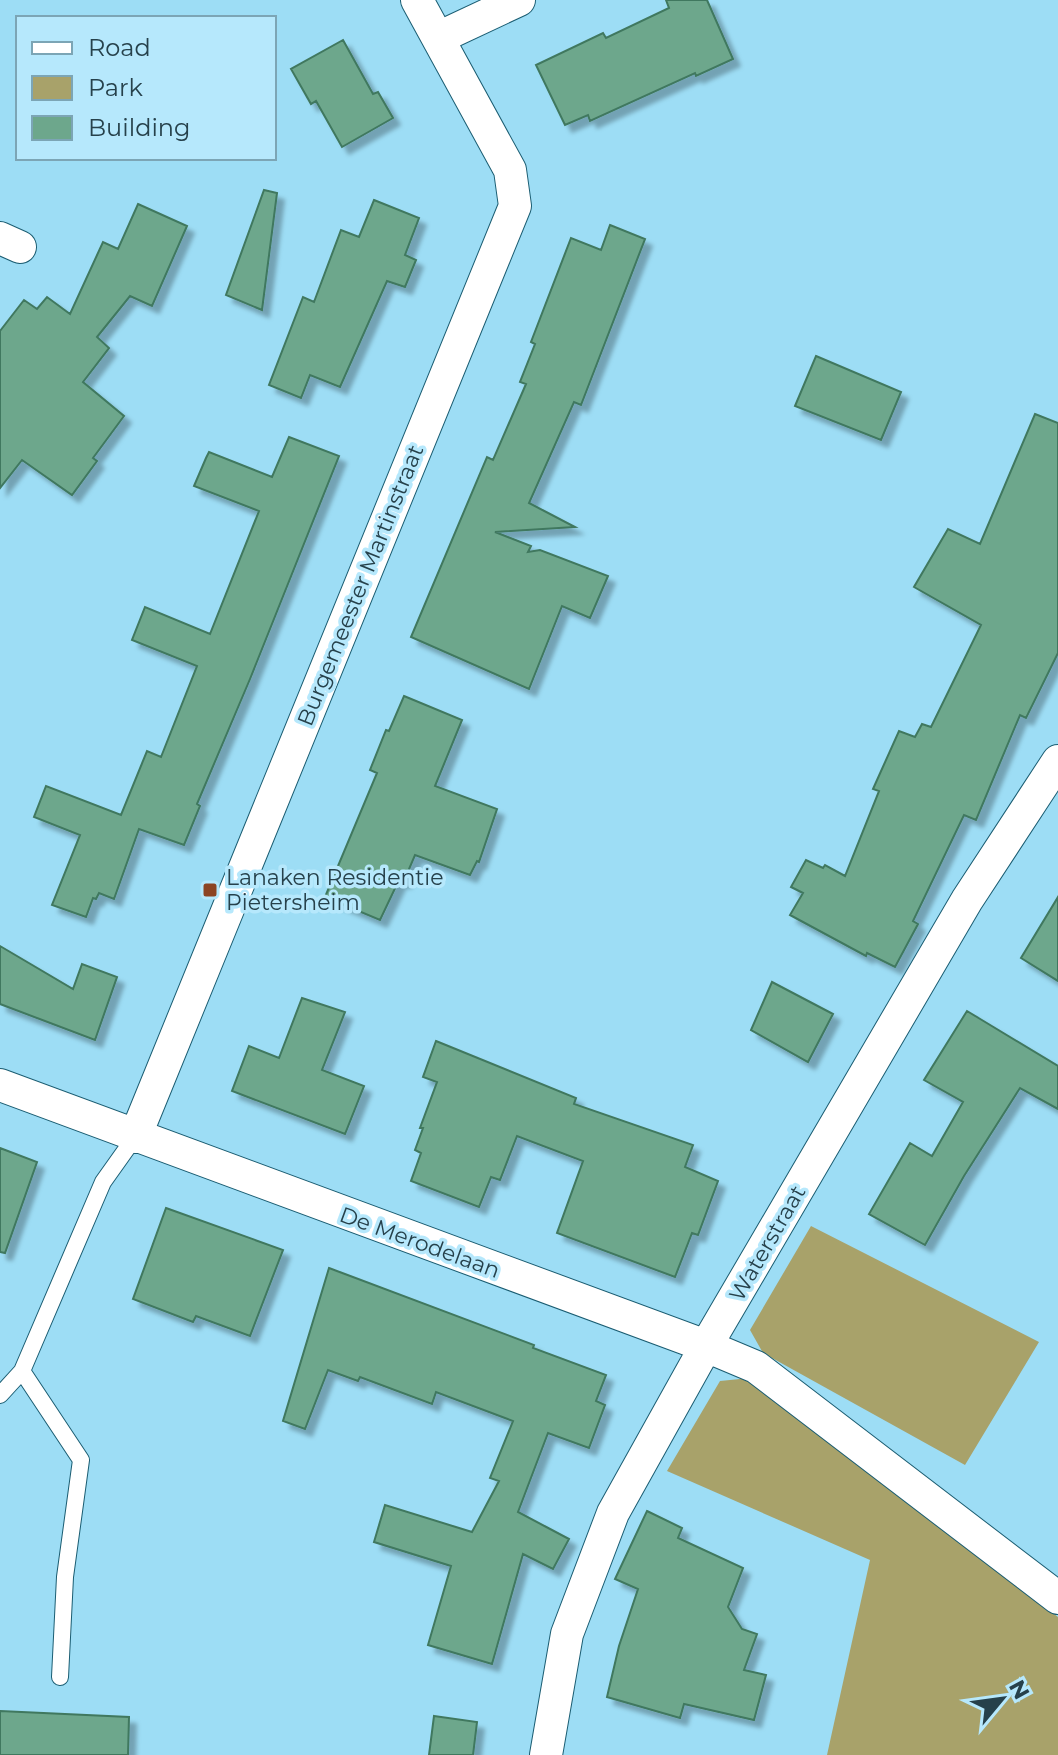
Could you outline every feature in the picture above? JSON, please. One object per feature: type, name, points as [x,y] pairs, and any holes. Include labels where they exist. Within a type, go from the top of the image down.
[{"type":"street","name":"Burgemeester Martinstraat","points":[[135,1137],[515,206],[510,170],[417,0]]},
{"type":"street","points":[[438,38],[519,0]]},
{"type":"street","name":"Waterstraat","points":[[546,1755],[567,1634],[613,1513],[706,1346],[967,900],[1058,761]]},
{"type":"street","points":[[0,1085],[135,1137]]},
{"type":"street","name":"De Merodelaan","points":[[135,1137],[756,1367],[1058,1598]]},
{"type":"lane","points":[[0,1395],[22,1371],[103,1182],[135,1137]]},
{"type":"lane","points":[[22,1371],[81,1460],[65,1577],[60,1677]]},
{"type":"green space","points":[[811,1226],[1039,1342],[965,1465],[763,1353],[750,1330]]},
{"type":"green space","points":[[750,1378],[1058,1617],[1058,1755],[827,1755],[870,1560],[667,1471],[720,1381]]},
{"type":"building","points":[[666,0],[707,0],[733,59],[590,121],[588,115],[565,125],[536,65],[603,33],[606,38],[669,8]]},
{"type":"building","points":[[343,40],[373,94],[378,92],[393,118],[342,147],[316,101],[311,104],[291,69]]},
{"type":"building","points":[[264,190],[277,193],[262,310],[226,295]]},
{"type":"building","points":[[374,200],[419,218],[405,255],[416,260],[405,287],[387,281],[340,387],[310,375],[301,398],[269,385],[303,297],[314,302],[341,230],[359,237]]},
{"type":"building","points":[[138,204],[187,226],[152,306],[130,296],[97,337],[109,348],[83,382],[124,416],[93,458],[97,461],[72,495],[22,460],[0,488],[0,331],[24,300],[37,309],[47,297],[70,314],[103,242],[118,249]]},
{"type":"building","points":[[610,225],[645,239],[581,405],[574,402],[529,503],[575,527],[495,532],[531,546],[528,552],[540,550],[608,576],[590,618],[562,606],[529,689],[411,637],[487,457],[493,460],[526,384],[520,382],[535,344],[531,342],[571,238],[601,250]]},
{"type":"building","points":[[816,356],[901,392],[881,440],[795,406]]},
{"type":"building","points":[[1035,414],[1058,423],[1058,653],[1026,718],[1020,715],[976,820],[964,815],[913,921],[918,924],[895,967],[867,953],[866,956],[790,915],[803,893],[791,887],[806,860],[823,868],[825,865],[845,876],[879,791],[873,789],[899,731],[915,737],[922,724],[931,727],[981,625],[914,587],[948,529],[980,544]]},
{"type":"building","points":[[289,437],[339,456],[197,804],[200,806],[184,845],[139,829],[114,899],[99,893],[96,899],[93,898],[86,917],[52,905],[80,835],[34,817],[46,786],[121,815],[147,751],[161,757],[197,666],[132,640],[145,607],[210,634],[259,511],[194,486],[209,452],[272,477]]},
{"type":"building","points":[[404,696],[462,720],[435,786],[497,809],[479,862],[470,875],[415,855],[404,881],[399,880],[380,920],[325,897],[377,773],[370,770]]},
{"type":"building","points":[[1058,897],[1058,981],[1021,958]]},
{"type":"building","points":[[0,946],[73,989],[82,964],[117,977],[95,1040],[0,1004]]},
{"type":"building","points":[[772,982],[833,1014],[808,1062],[751,1030]]},
{"type":"building","points":[[302,998],[345,1012],[322,1070],[364,1086],[345,1134],[232,1091],[249,1046],[279,1058]]},
{"type":"building","points":[[967,1011],[1058,1066],[1058,1109],[1020,1088],[925,1245],[869,1214],[910,1143],[932,1156],[963,1102],[924,1080]]},
{"type":"building","points":[[436,1041],[576,1098],[574,1104],[693,1145],[685,1167],[718,1181],[698,1235],[692,1233],[675,1277],[557,1233],[583,1161],[517,1136],[500,1180],[491,1177],[479,1207],[411,1181],[421,1153],[415,1150],[423,1128],[420,1128],[437,1082],[423,1077]]},
{"type":"building","points":[[0,1148],[37,1162],[5,1253],[0,1252]]},
{"type":"building","points":[[166,1208],[283,1250],[250,1336],[196,1316],[193,1322],[133,1299]]},
{"type":"building","points":[[329,1268],[606,1375],[596,1401],[605,1405],[589,1448],[548,1433],[518,1512],[569,1539],[553,1569],[523,1554],[492,1664],[428,1645],[451,1566],[374,1542],[385,1505],[472,1532],[499,1481],[490,1478],[513,1421],[436,1392],[432,1404],[360,1377],[358,1381],[328,1370],[305,1429],[283,1421]]},
{"type":"building","points":[[647,1511],[682,1528],[678,1538],[743,1568],[728,1607],[742,1629],[757,1634],[744,1670],[766,1675],[754,1720],[684,1704],[680,1718],[607,1697],[619,1646],[638,1589],[615,1579]]},
{"type":"building","points":[[0,1711],[129,1717],[128,1755],[0,1755]]},
{"type":"building","points":[[434,1716],[477,1722],[473,1755],[429,1755]]},
{"type":"place","name":"Lanaken Residentie Pietersheim","points":[[210,890]]}]
